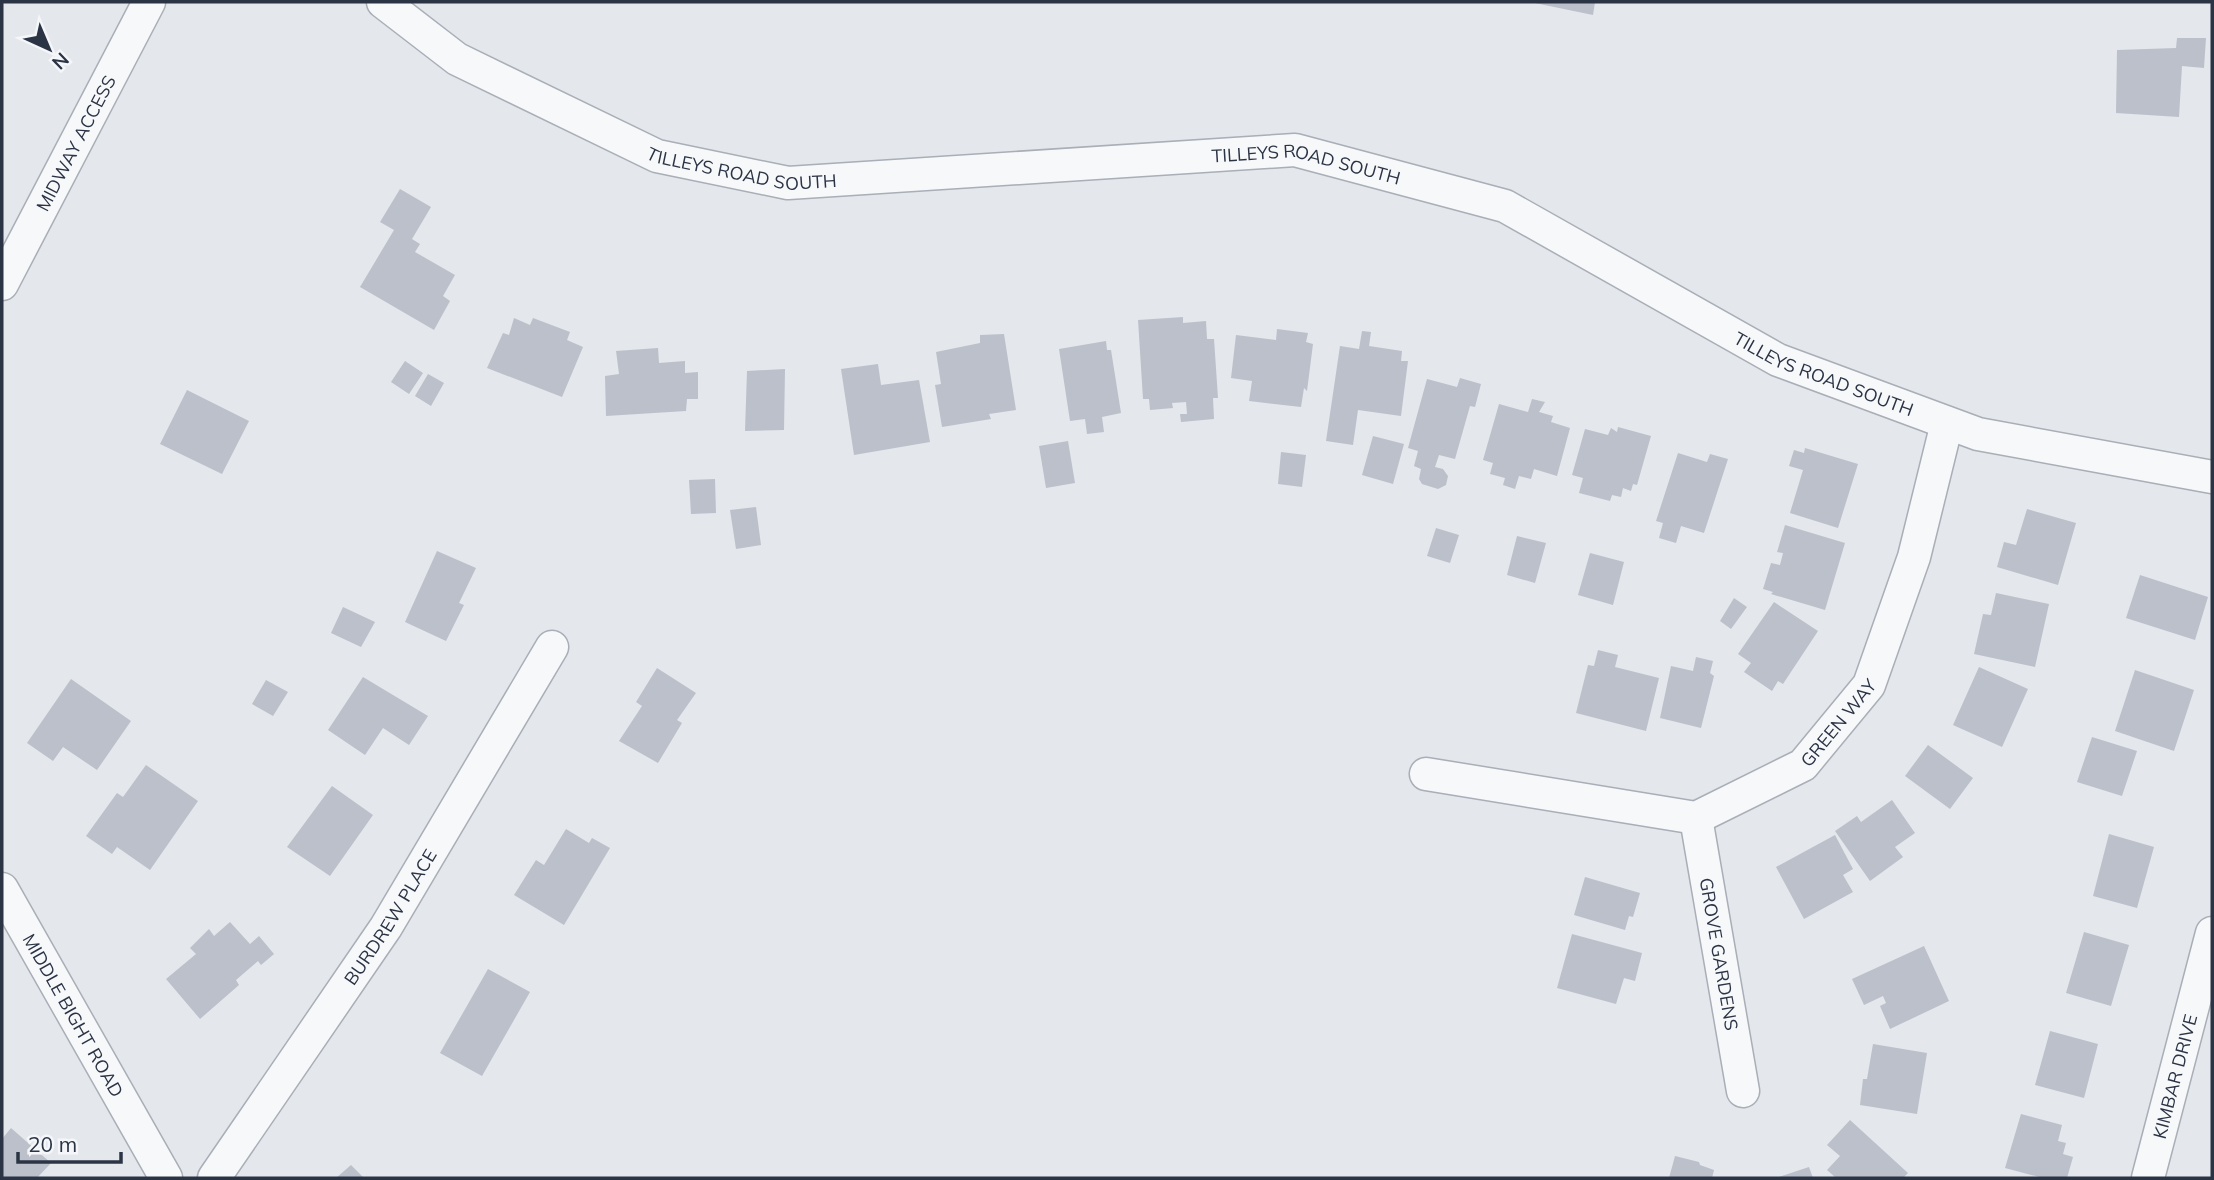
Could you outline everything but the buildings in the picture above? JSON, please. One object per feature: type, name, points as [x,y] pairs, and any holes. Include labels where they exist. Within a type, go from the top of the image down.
[{"type":"street","name":"MIDWAY ACCESS","points":[[2,284],[149,2]]},
{"type":"street","name":"TILLEYS ROAD SOUTH","points":[[383,2],[457,59],[657,156],[788,183],[1295,150],[1505,206],[1778,360],[1947,423],[1978,434],[2212,477]]},
{"type":"street","name":"GREEN WAY","points":[[1696,818],[1803,765],[1869,685],[1914,557],[1947,423]]},
{"type":"street","name":"BURDREW PLACE","points":[[214,1178],[386,927],[552,647]]},
{"type":"street","points":[[1426,775],[1696,818]]},
{"type":"street","name":"GROVE GARDENS","points":[[1696,818],[1743,1091]]},
{"type":"street","name":"MIDDLE BIGHT ROAD","points":[[2,889],[166,1178]]},
{"type":"street","name":"KIMBAR DRIVE","points":[[2148,1178],[2212,933]]}]
